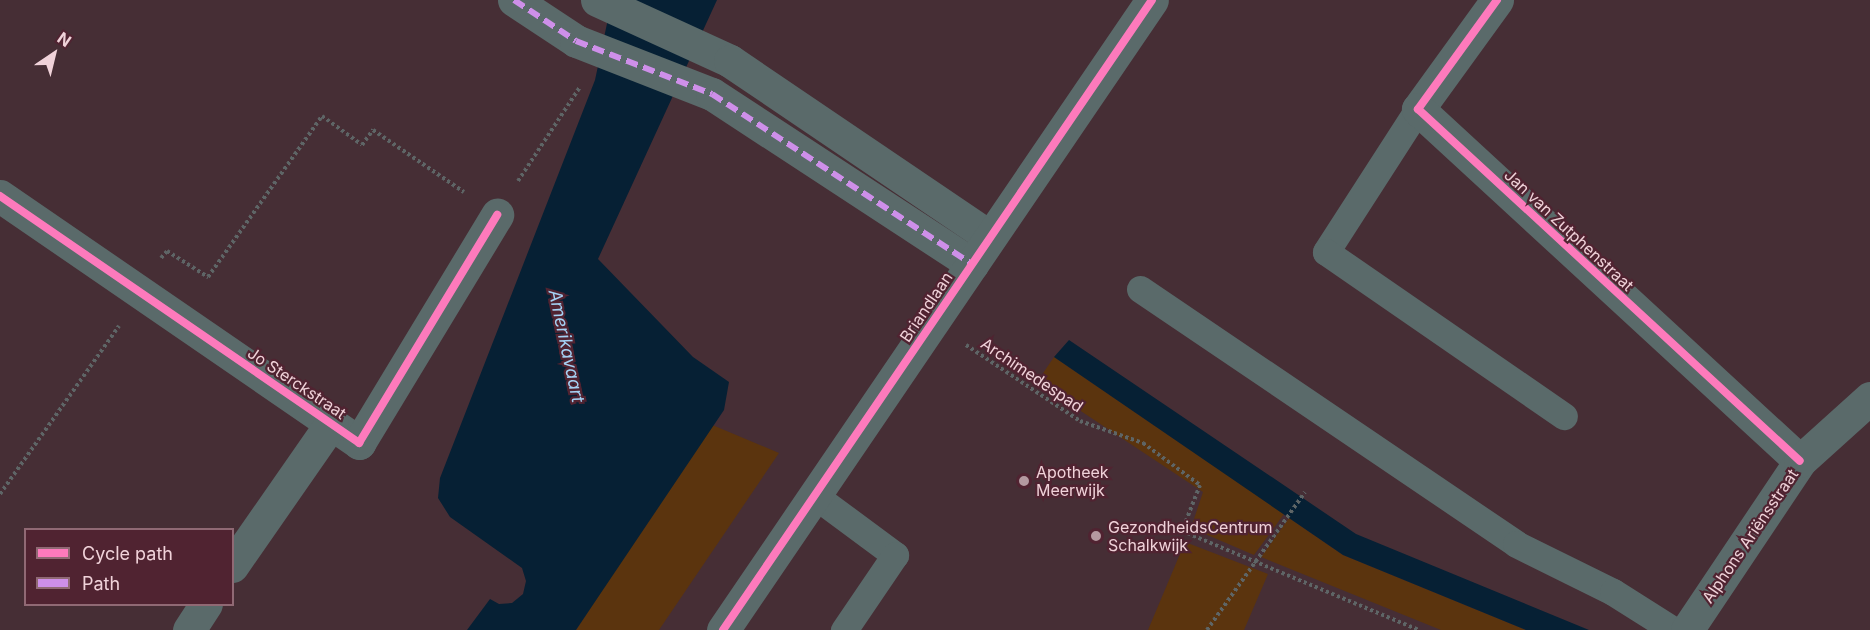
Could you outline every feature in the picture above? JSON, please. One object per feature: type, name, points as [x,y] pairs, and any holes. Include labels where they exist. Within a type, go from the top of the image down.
[{"type":"street","points":[[514,0],[576,41],[712,94],[972,264]]},
{"type":"street","points":[[597,0],[730,61],[990,237]]},
{"type":"street","name":"Briandlaan","points":[[723,630],[1152,0]]},
{"type":"street","points":[[1418,109],[1497,0]]},
{"type":"street","name":"Jan van Zutphenstraat","points":[[1418,109],[1800,461]]},
{"type":"street","name":"Jo Sterckstraat","points":[[0,196],[359,442],[497,214]]},
{"type":"street","name":"Alphons Ariënsstraat","points":[[1687,630],[1800,461],[1870,398]]},
{"type":"street","name":"Jo Sterckstraat","points":[[234,563],[332,422]]},
{"type":"street","points":[[189,630],[205,606]]},
{"type":"lane","points":[[1418,109],[1326,252],[1564,416]]},
{"type":"lane","points":[[1140,289],[1516,544],[1613,592],[1673,630]]},
{"type":"lane","points":[[814,495],[895,555],[844,630]]},
{"type":"path","points":[[0,494],[140,294],[167,251],[208,277],[322,116],[362,145],[373,130],[497,214],[593,67],[576,54],[576,41]]},
{"type":"path","points":[[1207,630],[1305,492]]},
{"type":"shaded area","points":[[1054,357],[1284,514],[1254,555],[1191,528],[1203,492],[1037,382]]},
{"type":"shaded area","points":[[710,424],[779,453],[659,630],[576,630]]},
{"type":"shaded area","points":[[1289,518],[1343,555],[1526,630],[1441,630],[1261,557]]},
{"type":"shaded area","points":[[1185,542],[1268,574],[1244,630],[1148,630]]},
{"type":"water","name":"Amerikavaart","points":[[612,0],[717,0],[598,259],[693,357],[729,382],[724,410],[576,630],[467,630],[490,599],[499,604],[512,603],[523,594],[526,581],[522,568],[450,517],[438,498],[440,478],[595,80]]},
{"type":"water","points":[[1069,340],[1356,534],[1589,630],[1526,630],[1343,555],[1054,357]]},
{"type":"marked path","points":[[514,0],[576,41],[712,94],[972,264]]},
{"type":"cycle path","points":[[723,630],[1152,0]]},
{"type":"cycle path","points":[[1497,0],[1418,109],[1800,461]]},
{"type":"cycle path","points":[[0,196],[359,443],[497,215]]},
{"type":"place","name":"Apotheek Meerwijk","points":[[1024,481]]},
{"type":"place","name":"GezondheidsCentrum Schalkwijk","points":[[1096,536]]}]
